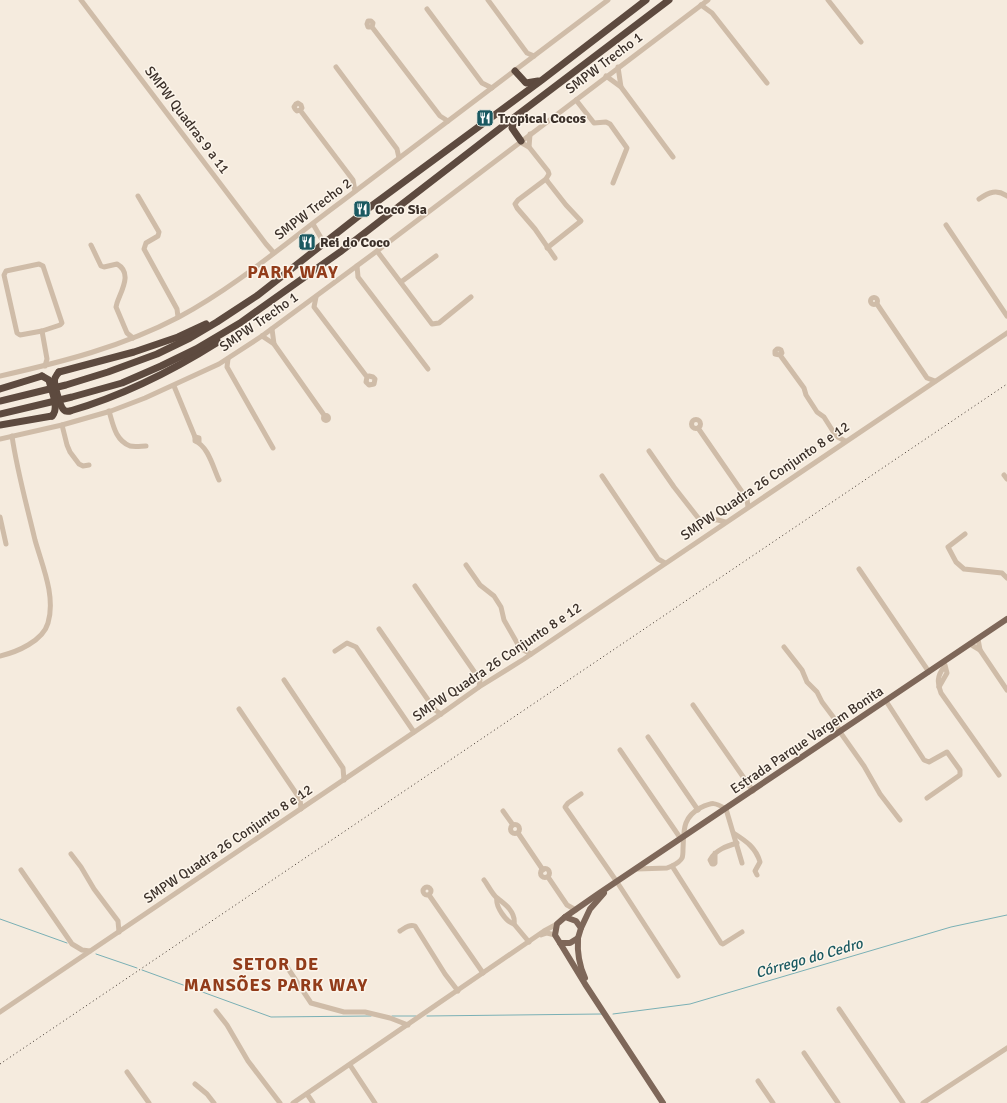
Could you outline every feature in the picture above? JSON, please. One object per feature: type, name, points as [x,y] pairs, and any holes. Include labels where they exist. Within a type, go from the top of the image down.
[{"type":"highway","points":[[0,401],[66,385],[108,372],[157,354],[190,338],[217,322],[258,295],[380,199],[542,80],[646,0]]},
{"type":"highway","points":[[217,322],[210,323],[170,340],[134,352],[59,372],[55,381],[59,402],[64,410],[70,411],[94,404],[120,394],[181,364],[221,340],[240,324],[340,252],[668,0]]},
{"type":"highway","points":[[514,72],[526,83],[542,80]]},
{"type":"highway","points":[[514,72],[521,85],[515,100]]},
{"type":"highway","points":[[516,116],[512,128],[520,142]]},
{"type":"highway","points":[[496,131],[509,131],[520,142]]},
{"type":"highway","points":[[0,414],[72,397],[122,382],[161,366],[196,349],[240,324]]},
{"type":"highway","points":[[0,389],[42,376],[49,380],[56,408],[52,416],[38,420],[0,425]]},
{"type":"main road","name":"Estrada Parque Vargem Bonita","points":[[566,917],[929,672],[945,664],[970,644],[1007,619]]},
{"type":"main road","name":"Estrada Parque Vargem Bonita","points":[[581,928],[590,909],[618,882]]},
{"type":"main road","points":[[590,989],[579,962],[578,938],[581,928],[576,921],[566,917],[557,924],[555,935],[663,1103]]},
{"type":"main road","points":[[560,943],[567,944],[578,938]]},
{"type":"street","name":"SMPW Quadras 9 a 11","points":[[81,0],[274,253]]},
{"type":"street","points":[[488,0],[527,53],[528,61]]},
{"type":"street","name":"SMPW Trecho 2","points":[[0,376],[81,357],[126,341],[184,314],[235,282],[608,0]]},
{"type":"street","points":[[707,0],[710,11]]},
{"type":"street","name":"SMPW Trecho 1","points":[[0,439],[62,425],[109,411],[174,386],[220,364],[272,329],[348,273],[707,0]]},
{"type":"street","points":[[828,0],[861,42]]},
{"type":"street","points":[[701,5],[710,11],[767,83]]},
{"type":"street","points":[[427,9],[482,83],[492,88]]},
{"type":"street","points":[[372,27],[440,116],[448,121]]},
{"type":"street","points":[[527,53],[534,56]]},
{"type":"street","points":[[336,67],[397,149],[399,158]]},
{"type":"street","points":[[618,68],[621,87]]},
{"type":"street","points":[[606,76],[621,87],[673,157]]},
{"type":"street","points":[[482,83],[482,95]]},
{"type":"street","points":[[576,100],[594,123],[606,122],[610,124],[627,148],[613,183]]},
{"type":"street","points":[[300,110],[353,180],[355,191]]},
{"type":"street","points":[[440,116],[442,126]]},
{"type":"street","points":[[529,147],[530,134]]},
{"type":"street","points":[[520,142],[529,147],[549,172],[546,179],[518,200],[515,204],[556,258]]},
{"type":"street","points":[[397,149],[406,153]]},
{"type":"street","points":[[546,179],[566,205],[581,221],[548,248]]},
{"type":"street","points":[[353,180],[364,185]]},
{"type":"street","points":[[980,199],[986,194],[996,192],[1007,196]]},
{"type":"street","points":[[138,196],[159,232],[158,236],[146,243],[144,249],[176,309],[178,317]]},
{"type":"street","points":[[313,224],[324,243]]},
{"type":"street","points":[[946,225],[1007,316]]},
{"type":"street","points":[[91,245],[101,266],[104,267],[117,264],[123,269],[126,280],[116,303],[116,307],[127,333],[133,338]]},
{"type":"street","points":[[377,251],[432,324],[439,323],[471,297]]},
{"type":"street","points":[[400,282],[436,256]]},
{"type":"street","points":[[39,264],[43,266],[62,323],[42,331],[20,336],[18,334],[4,275],[5,272],[39,264]]},
{"type":"street","points":[[357,266],[357,275],[428,369]]},
{"type":"street","points":[[348,273],[357,275]]},
{"type":"street","points":[[316,296],[314,307],[366,377]]},
{"type":"street","points":[[877,304],[927,378],[935,381]]},
{"type":"street","points":[[303,306],[314,307]]},
{"type":"street","points":[[176,309],[184,314]]},
{"type":"street","points":[[272,329],[274,344]]},
{"type":"street","points":[[42,331],[47,359],[45,366]]},
{"type":"street","points":[[126,341],[127,333]]},
{"type":"street","name":"SMPW Quadra 26 Conjunto 8 e 12","points":[[0,1012],[309,804],[479,687],[524,659],[754,502],[1007,333]]},
{"type":"street","points":[[262,336],[274,344],[324,416]]},
{"type":"street","points":[[780,355],[804,388],[806,395],[817,412],[824,417],[838,437],[845,441]]},
{"type":"street","points":[[228,358],[227,367],[274,448]]},
{"type":"street","points":[[47,359],[52,364]]},
{"type":"street","points":[[220,364],[227,367]]},
{"type":"street","points":[[926,387],[927,378]]},
{"type":"street","points":[[174,386],[197,440],[206,450],[219,480]]},
{"type":"street","points":[[109,411],[115,432],[122,440],[131,446],[146,446]]},
{"type":"street","points":[[62,425],[70,452],[80,464],[83,466],[89,465]]},
{"type":"street","points":[[698,428],[748,500],[748,507]]},
{"type":"street","points":[[0,656],[27,646],[37,639],[48,624],[50,609],[46,578],[24,495],[12,436]]},
{"type":"street","points":[[838,437],[838,446]]},
{"type":"street","points":[[649,451],[699,519],[725,522]]},
{"type":"street","points":[[602,476],[658,559],[665,563]]},
{"type":"street","points":[[748,500],[754,502]]},
{"type":"street","points":[[0,517],[6,544]]},
{"type":"street","points":[[965,534],[948,547],[956,562],[964,569],[1002,573],[1007,578]]},
{"type":"street","points":[[658,559],[658,568]]},
{"type":"street","points":[[466,565],[480,585],[494,596],[501,607],[504,620],[522,649],[524,659]]},
{"type":"street","points":[[860,569],[929,672]]},
{"type":"street","points":[[415,586],[480,681],[486,683]]},
{"type":"street","points":[[379,629],[435,710],[441,714]]},
{"type":"street","points":[[978,639],[980,650],[1007,690]]},
{"type":"street","points":[[334,651],[347,644],[356,647],[414,732]]},
{"type":"street","points":[[970,644],[980,650]]},
{"type":"street","points":[[784,647],[802,670],[806,682],[817,692],[822,702],[834,718],[840,732],[864,766],[880,794],[900,820]]},
{"type":"street","points":[[522,649],[531,654]]},
{"type":"street","points":[[945,664],[947,673],[939,687],[941,693],[999,776]]},
{"type":"street","points":[[284,680],[343,768],[344,780]]},
{"type":"street","points":[[479,687],[480,681]]},
{"type":"street","points":[[886,701],[924,760],[929,762],[947,752],[960,770],[960,775],[926,798]]},
{"type":"street","points":[[693,705],[753,791]]},
{"type":"street","points":[[239,709],[300,799],[309,804]]},
{"type":"street","points":[[435,710],[435,718]]},
{"type":"street","points":[[648,738],[698,810]]},
{"type":"street","points":[[620,750],[682,838]]},
{"type":"street","points":[[343,768],[354,773]]},
{"type":"street","points":[[582,794],[568,803],[565,807],[618,882],[678,976]]},
{"type":"street","points":[[300,799],[301,809]]},
{"type":"street","points":[[637,869],[667,868],[678,863],[682,858],[682,838],[687,821],[691,815],[710,803],[716,803],[726,809],[727,816],[735,834],[742,863]]},
{"type":"street","points":[[503,811],[513,825],[511,829],[512,832],[518,832],[543,870],[545,869],[549,871],[550,874],[548,877],[567,905],[576,910]]},
{"type":"street","points":[[735,834],[750,844],[758,856],[760,862],[755,872],[757,875]]},
{"type":"street","points":[[715,853],[737,843]]},
{"type":"street","points":[[71,854],[94,889],[118,921],[119,932]]},
{"type":"street","points":[[672,866],[721,943],[723,944],[727,942],[742,932]]},
{"type":"street","points":[[21,870],[70,941],[82,950],[90,951]]},
{"type":"street","points":[[484,880],[497,898],[502,901],[511,911],[514,924],[529,942]]},
{"type":"street","points":[[429,895],[483,973]]},
{"type":"street","points":[[566,917],[567,905]]},
{"type":"street","points":[[118,921],[129,925]]},
{"type":"street","points":[[293,1103],[557,924]]},
{"type":"street","points":[[400,931],[411,925],[415,926],[445,974],[458,991]]},
{"type":"street","points":[[538,936],[547,933],[555,935]]},
{"type":"street","points":[[82,950],[82,956]]},
{"type":"street","points":[[287,967],[310,1003],[344,1012],[365,1012],[390,1018],[408,1025]]},
{"type":"street","points":[[839,1009],[903,1103]]},
{"type":"street","points":[[216,1012],[228,1025],[248,1061],[280,1103]]},
{"type":"street","points":[[923,1103],[1007,1048]]},
{"type":"street","points":[[804,1053],[838,1103]]},
{"type":"street","points":[[350,1065],[375,1103]]},
{"type":"street","points":[[127,1072],[149,1103]]},
{"type":"street","points":[[758,1080],[773,1103]]},
{"type":"street","points":[[195,1084],[207,1094],[214,1103]]},
{"type":"street","points":[[307,1094],[313,1103]]},
{"type":"waterway","name":"Córrego do Cedro","points":[[613,1014],[690,1004],[951,927],[1007,915]]},
{"type":"waterway","points":[[0,919],[67,943]]},
{"type":"waterway","points":[[96,954],[137,968]]},
{"type":"waterway","points":[[142,970],[271,1017],[371,1016]]},
{"type":"waterway","points":[[427,1016],[602,1014]]},
{"type":"waterway","points":[[392,1016],[416,1016]]},
{"type":"railway","points":[[0,1064],[1007,384]]},
{"type":"place","name":"Tropical Cocos","points":[[485,118]]},
{"type":"place","name":"Coco Sia","points":[[362,209]]},
{"type":"place","name":"Rei do Coco","points":[[307,242]]},
{"type":"district","name":"PARK WAY","points":[[293,272]]},
{"type":"district","name":"SETOR DE MANSÕES PARK WAY","points":[[276,974]]}]
